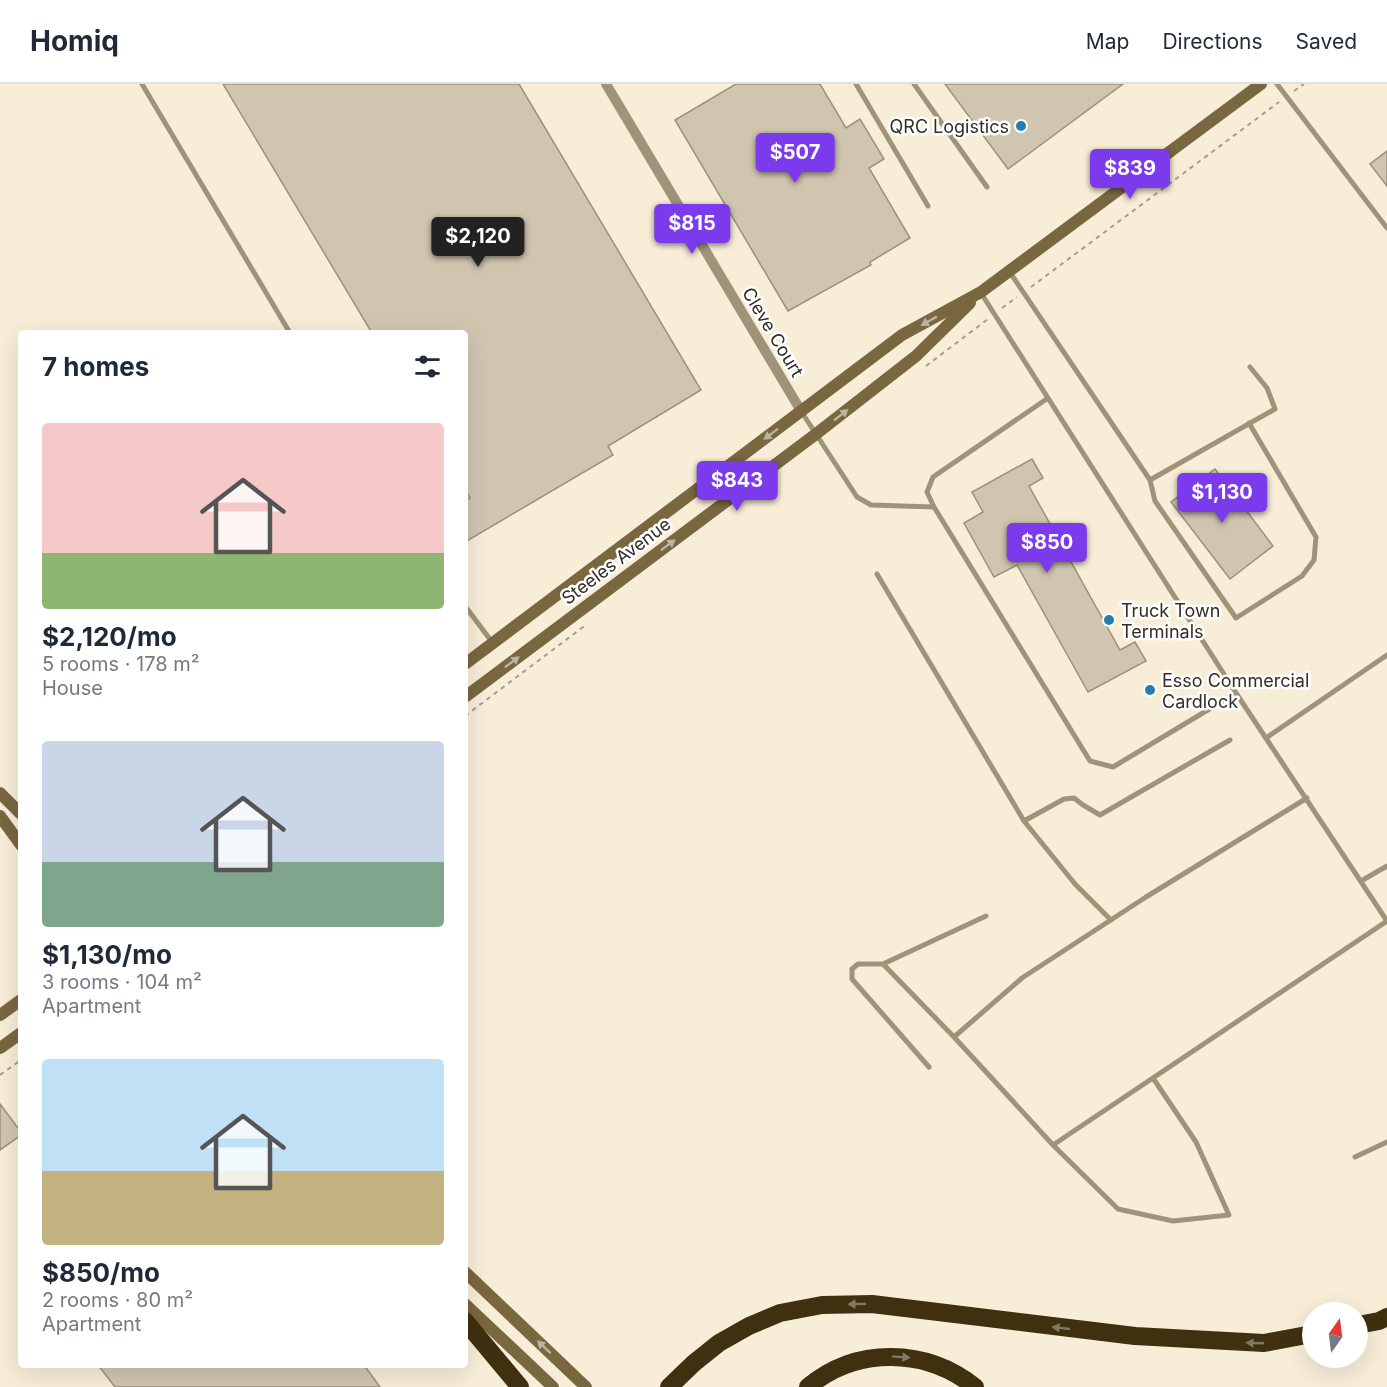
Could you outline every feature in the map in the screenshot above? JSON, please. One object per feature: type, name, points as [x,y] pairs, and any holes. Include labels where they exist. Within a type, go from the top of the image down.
[{"type":"highway","points":[[669,1387],[719,1343],[749,1326],[780,1313],[822,1305],[872,1304],[1135,1336],[1264,1343],[1302,1336]]},
{"type":"highway","points":[[1368,1323],[1387,1317]]},
{"type":"highway","points":[[468,1325],[520,1387]]},
{"type":"highway","points":[[808,1387],[826,1374],[852,1362],[880,1357],[909,1358],[936,1365],[962,1377],[975,1387]]},
{"type":"main road","name":"Steeles Avenue","points":[[468,662],[902,335],[981,292],[1261,84]]},
{"type":"main road","name":"Steeles Avenue","points":[[468,695],[816,434],[916,356],[981,292]]},
{"type":"main road","points":[[0,793],[18,811]]},
{"type":"main road","points":[[0,816],[18,841]]},
{"type":"main road","points":[[0,1015],[18,1002]]},
{"type":"main road","points":[[0,1048],[18,1035]]},
{"type":"main road","points":[[468,1275],[586,1387]]},
{"type":"main road","points":[[468,1307],[553,1387]]},
{"type":"street","name":"Cleve Court","points":[[606,84],[801,411]]},
{"type":"lane","points":[[142,84],[288,330]]},
{"type":"lane","points":[[856,84],[928,206]]},
{"type":"lane","points":[[914,84],[987,187]]},
{"type":"lane","points":[[1277,84],[1387,228]]},
{"type":"lane","points":[[1009,272],[1150,480],[1155,501],[1236,618],[1302,576],[1314,560],[1316,537],[1250,423]]},
{"type":"lane","points":[[981,292],[1236,693],[1387,921],[1053,1145]]},
{"type":"lane","points":[[1150,480],[1275,409],[1267,388],[1250,366]]},
{"type":"lane","points":[[1048,398],[933,477],[927,492],[1090,761],[1113,767],[1236,693]]},
{"type":"lane","points":[[801,411],[857,497],[871,505],[934,507]]},
{"type":"lane","points":[[877,574],[1024,821],[1075,884],[1111,920]]},
{"type":"lane","points":[[468,610],[493,643]]},
{"type":"lane","points":[[1266,738],[1387,655]]},
{"type":"lane","points":[[1024,821],[1064,799],[1074,798],[1100,814],[1230,740]]},
{"type":"lane","points":[[954,1037],[1022,978],[1307,798]]},
{"type":"lane","points":[[1361,881],[1387,866]]},
{"type":"lane","points":[[929,1067],[852,979],[852,969],[858,964],[883,964],[986,916]]},
{"type":"lane","points":[[883,964],[1053,1145],[1119,1209],[1173,1221],[1229,1215],[1196,1142],[1153,1078]]},
{"type":"lane","points":[[1355,1157],[1387,1142]]},
{"type":"path","points":[[0,1075],[18,1061]]},
{"type":"building","points":[[223,84],[519,84],[701,390],[608,446],[613,455],[468,540],[468,499],[470,498],[468,494],[468,330],[370,330]]},
{"type":"building","points":[[736,84],[820,84],[846,128],[860,119],[884,159],[869,168],[910,238],[870,262],[871,265],[788,311],[675,120]]},
{"type":"building","name":"QRC Logistics","points":[[945,84],[1123,84],[1008,169]]},
{"type":"building","points":[[1387,151],[1387,186],[1370,164]]},
{"type":"building","points":[[1032,459],[1043,478],[1029,486],[1120,650],[1135,642],[1146,661],[1088,692],[1017,565],[994,577],[964,523],[983,512],[972,492]]},
{"type":"building","points":[[1215,469],[1273,546],[1230,579],[1171,502]]},
{"type":"building","points":[[0,1104],[18,1128],[18,1137],[0,1150]]},
{"type":"building","points":[[100,1368],[366,1368],[380,1387],[115,1387]]},
{"type":"place","name":"QRC Logistics","points":[[1021,126]]},
{"type":"place","name":"Truck Town Terminals","points":[[1109,620]]},
{"type":"place","name":"Esso Commercial Cardlock","points":[[1150,690]]}]
